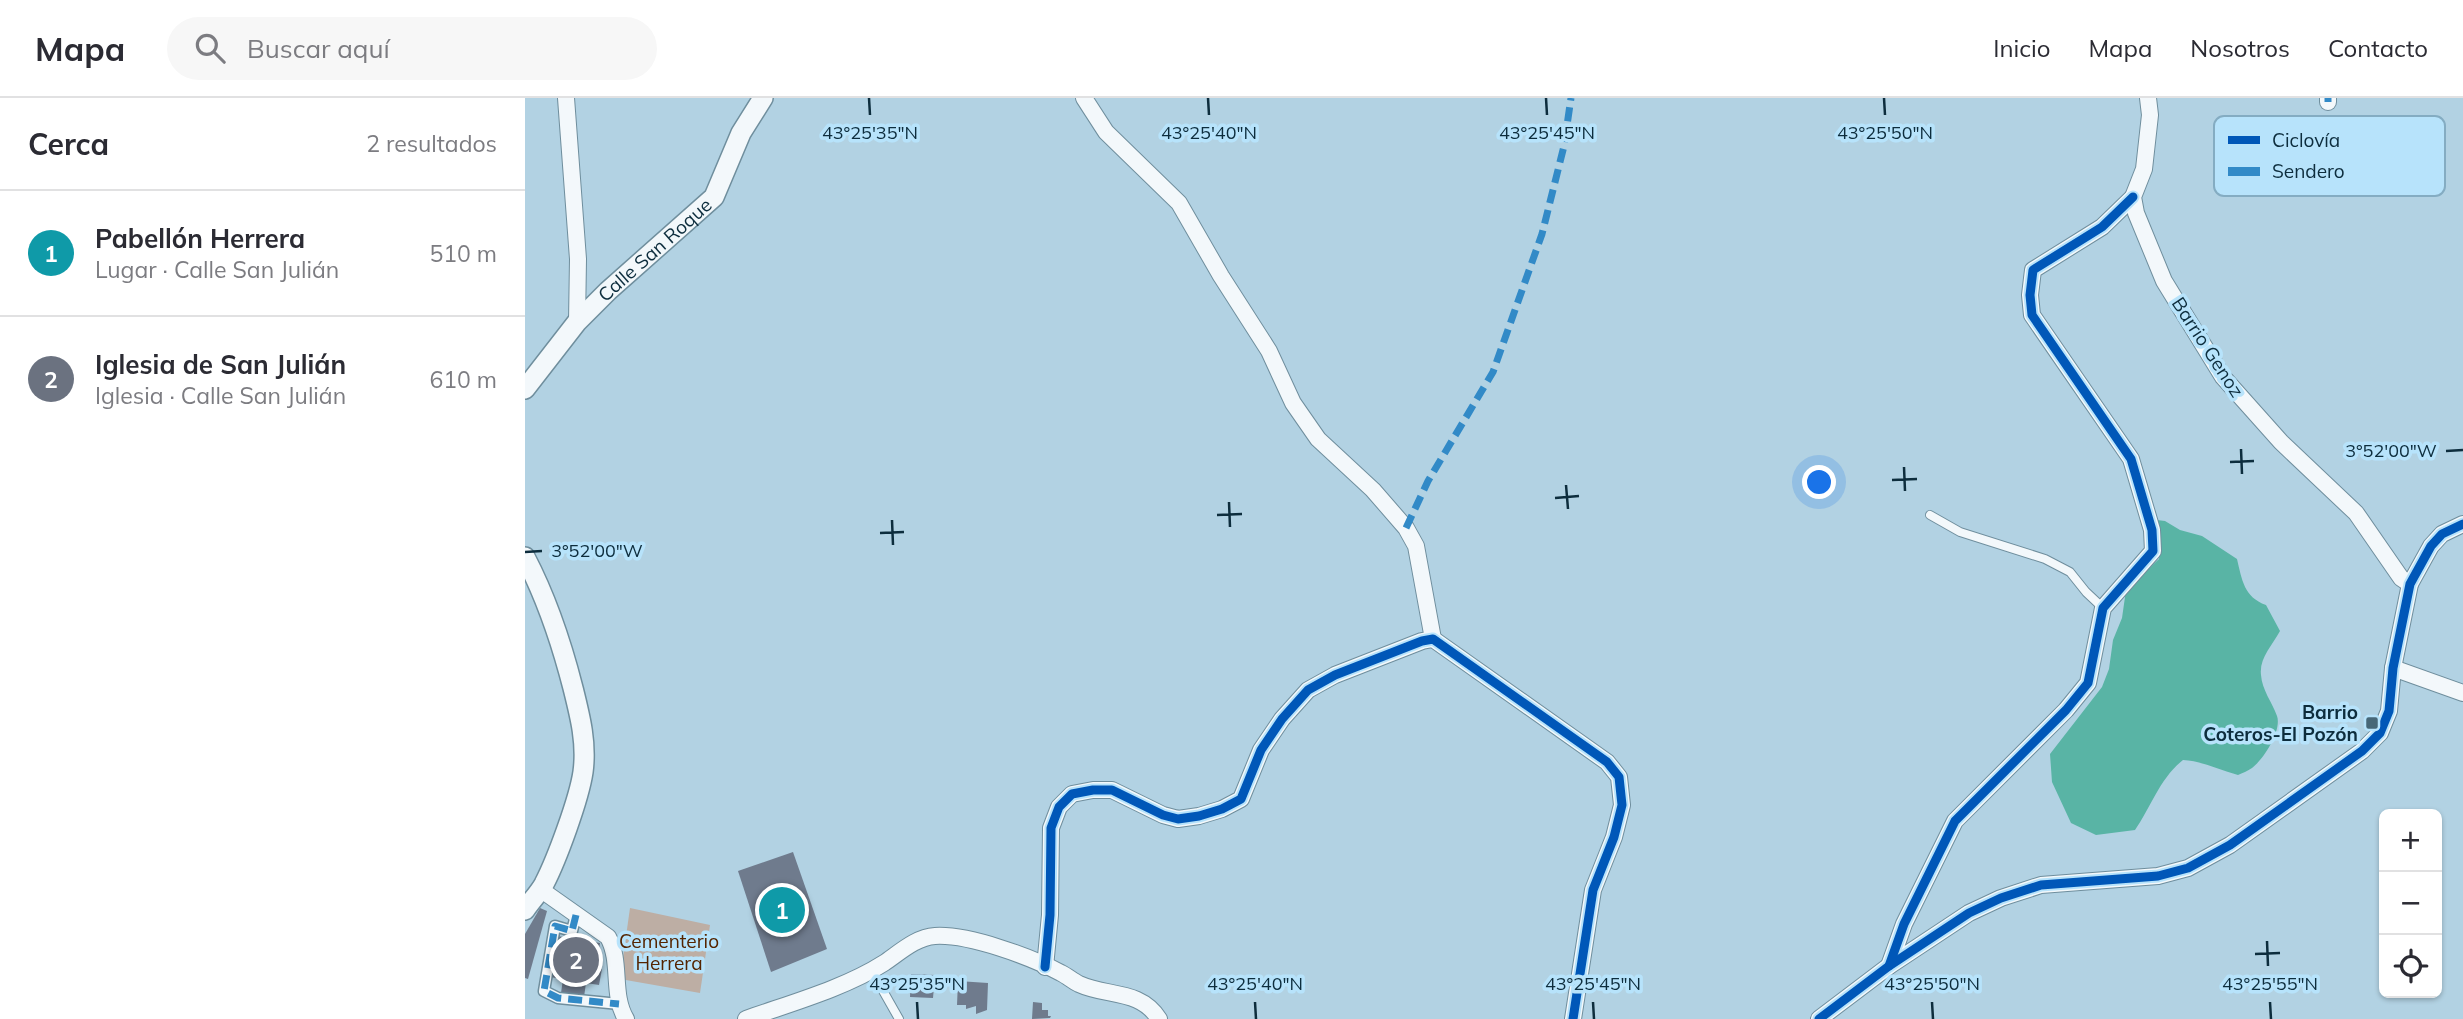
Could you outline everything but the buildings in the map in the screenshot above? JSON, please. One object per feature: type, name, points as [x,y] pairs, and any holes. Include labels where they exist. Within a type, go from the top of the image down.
[{"type":"street","points":[[566,98],[577,259],[577,322]]},
{"type":"street","name":"Calle San Roque","points":[[525,389],[577,322],[714,197],[741,132],[763,98]]},
{"type":"street","points":[[1084,98],[1106,132],[1179,203],[1269,351],[1293,403],[1318,439],[1373,490],[1406,528],[1416,546],[1433,639],[1607,762],[1619,778],[1622,805],[1614,837],[1593,890],[1573,1019]]},
{"type":"street","points":[[1889,966],[1904,924],[1955,821],[2066,710],[2088,683],[2103,608],[2153,551],[2152,530],[2131,459],[2032,315],[2030,295],[2033,270],[2102,227],[2133,197],[2144,169],[2150,115],[2148,98]]},
{"type":"street","name":"Barrio Genoz","points":[[2133,197],[2136,213],[2164,281],[2223,377],[2281,442],[2356,513],[2401,578],[2410,584]]},
{"type":"street","points":[[1819,1019],[1889,966],[1969,913],[2001,898],[2041,885],[2158,876],[2188,868],[2230,845],[2362,751],[2380,733],[2389,711],[2393,668],[2410,584],[2431,546],[2442,534],[2463,524]]},
{"type":"street","points":[[525,557],[552,612],[583,730],[584,760],[580,787],[550,870],[531,897],[576,915],[608,937],[614,947],[623,1012],[558,998],[544,990],[555,926],[572,931],[576,915]]},
{"type":"street","points":[[1045,967],[1050,915],[1051,828],[1059,807],[1072,794],[1112,790],[1154,811],[1178,818],[1199,816],[1222,809],[1241,799],[1261,750],[1308,690],[1335,675],[1433,639]]},
{"type":"street","points":[[2393,668],[2463,693]]},
{"type":"street","points":[[747,1019],[869,973],[921,938],[951,936],[979,942],[1103,992],[1125,994],[1143,1002],[1159,1019]]},
{"type":"lane","points":[[1930,515],[1960,532],[2045,559],[2070,572],[2085,592],[2103,608]]},
{"type":"lane","points":[[869,973],[882,989],[899,1019]]},
{"type":"green space","name":"Cementerio Herrera","points":[[630,908],[710,925],[700,993],[620,979]]},
{"type":"shaded area","points":[[2157,520],[2202,536],[2237,559],[2248,592],[2266,605],[2280,631],[2264,658],[2261,669],[2263,686],[2277,716],[2277,729],[2267,751],[2250,769],[2238,775],[2183,760],[2162,784],[2135,830],[2096,835],[2071,823],[2052,782],[2050,754],[2102,687],[2109,669],[2113,640],[2122,618],[2126,590],[2159,559],[2161,537]]},
{"type":"marked path","points":[[1406,528],[1428,481],[1493,372],[1542,234],[1564,146],[1571,98]]},
{"type":"marked path","points":[[576,915],[572,931],[555,926],[544,991],[558,998],[619,1004]]},
{"type":"cycle path","points":[[1889,966],[1904,924],[1955,821],[2066,710],[2088,683],[2103,608],[2153,551],[2152,530],[2131,459],[2032,315],[2030,295],[2033,270],[2102,227],[2133,197]]},
{"type":"cycle path","points":[[1819,1019],[1889,966],[1969,913],[2001,898],[2041,885],[2158,876],[2188,868],[2230,845],[2362,751],[2380,733],[2389,711],[2393,668],[2410,584],[2431,546],[2442,534],[2463,524]]},
{"type":"cycle path","points":[[1045,967],[1050,915],[1051,828],[1059,807],[1072,794],[1112,790],[1163,815],[1178,819],[1222,809],[1241,799],[1261,750],[1282,719],[1308,690],[1335,675],[1433,639],[1607,762],[1619,777],[1622,805],[1614,837],[1593,890],[1573,1019]]},
{"type":"place","name":"Barrio Coteros-El Pozón","points":[[2372,723]]},
{"type":"place","name":"Pabellón Herrera","points":[[782,910]]},
{"type":"place","name":"Iglesia de San Julián","points":[[576,960]]}]
